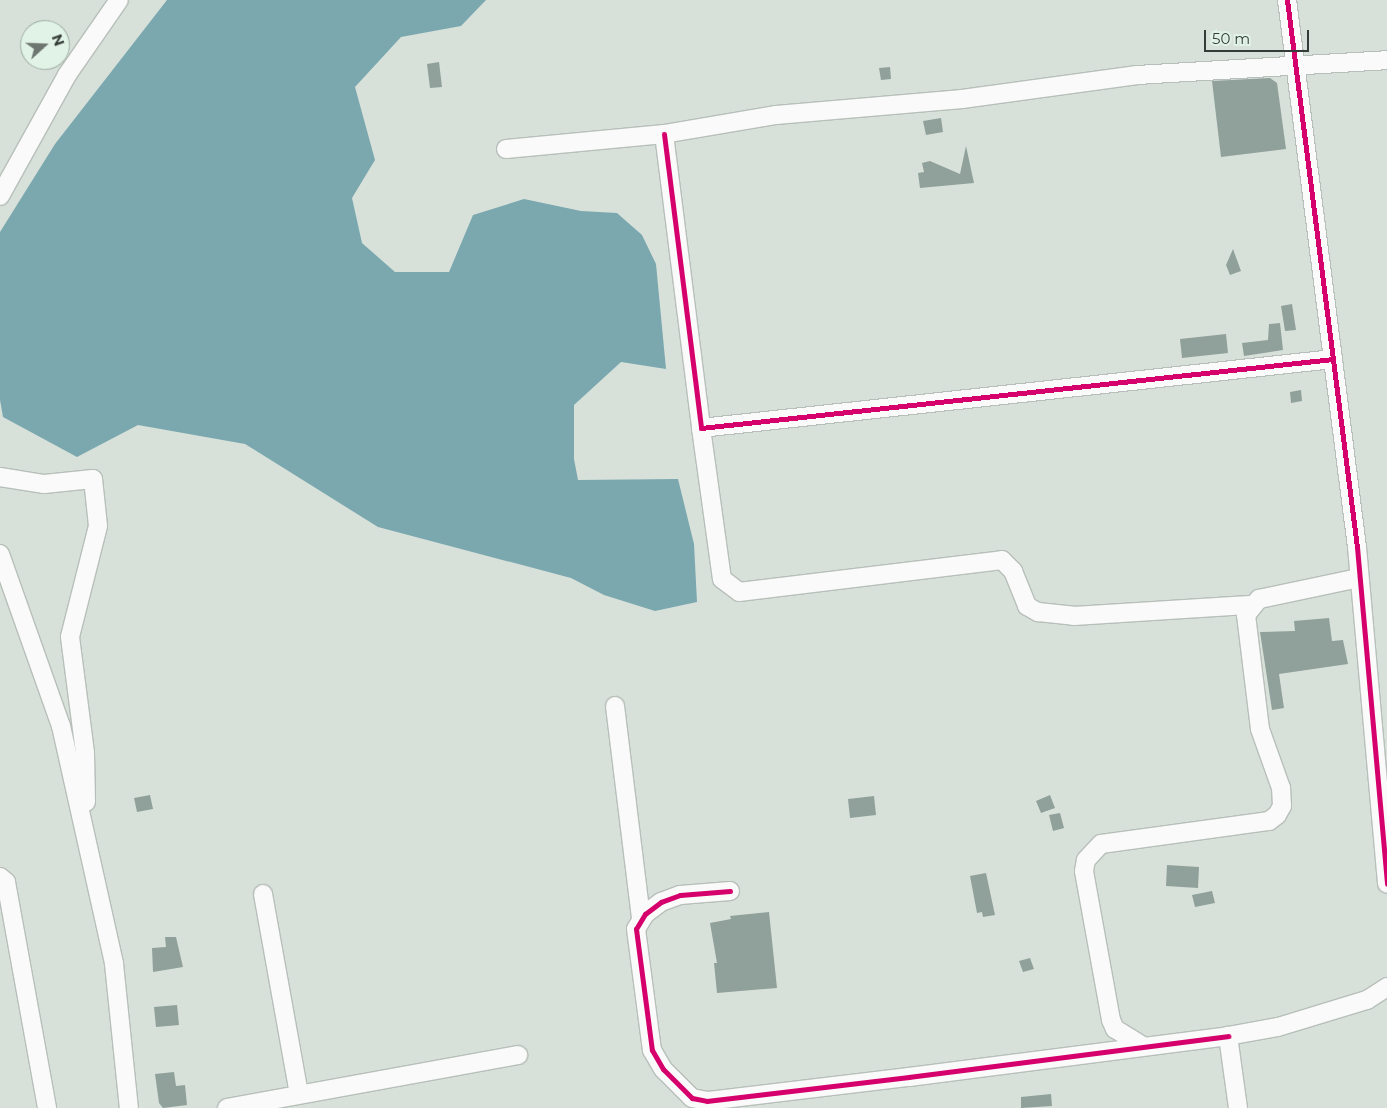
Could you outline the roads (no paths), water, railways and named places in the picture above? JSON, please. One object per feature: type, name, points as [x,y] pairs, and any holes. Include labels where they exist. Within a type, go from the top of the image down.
[{"type":"street","points":[[0,196],[67,75],[119,0]]},
{"type":"street","points":[[1287,0],[1359,578],[1387,884]]},
{"type":"street","points":[[506,149],[664,134],[776,115],[962,99],[1136,75],[1387,60]]},
{"type":"street","points":[[664,134],[722,579],[739,592],[1002,560],[1013,571],[1027,606],[1038,612],[1074,616],[1250,605]]},
{"type":"street","points":[[701,428],[1333,359]]},
{"type":"street","points":[[0,477],[44,484],[93,479],[98,526],[70,636],[85,753],[86,839]]},
{"type":"street","points":[[0,554],[61,726],[114,964],[129,1108]]},
{"type":"street","points":[[1141,1045],[1115,1029],[1110,1020],[1085,880],[1086,860],[1101,844],[1269,821],[1277,815],[1282,806],[1281,788],[1260,729],[1246,615],[1250,605],[1258,599],[1359,578]]},
{"type":"street","points":[[615,706],[641,919]]},
{"type":"street","points":[[0,877],[6,882],[48,1108]]},
{"type":"street","points":[[730,891],[680,895],[661,902],[641,919],[636,930],[652,1050],[663,1069],[692,1098],[707,1101],[908,1078],[1141,1045],[1228,1036],[1278,1026],[1366,1000],[1387,987]]},
{"type":"street","points":[[263,894],[299,1094]]},
{"type":"street","points":[[1228,1036],[1238,1108]]},
{"type":"street","points":[[227,1108],[518,1054]]},
{"type":"water","points":[[167,0],[486,0],[461,26],[401,37],[355,87],[375,160],[352,198],[362,243],[395,272],[449,272],[473,215],[524,199],[581,211],[617,213],[642,235],[656,264],[666,369],[621,362],[574,405],[574,459],[578,480],[678,479],[694,544],[697,602],[655,611],[604,595],[571,578],[378,527],[245,444],[138,425],[77,457],[3,417],[0,400],[0,232],[55,144]]}]
